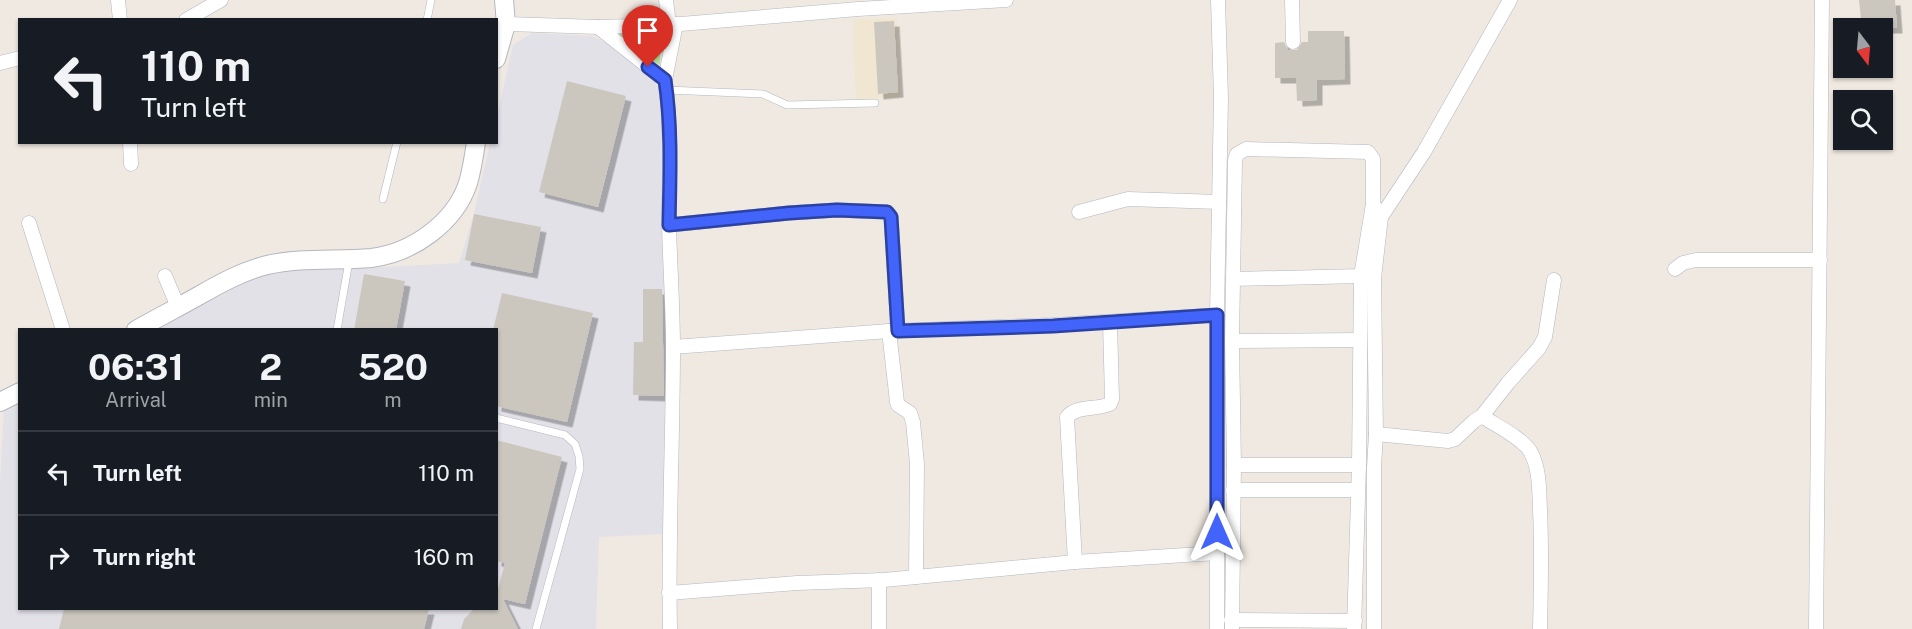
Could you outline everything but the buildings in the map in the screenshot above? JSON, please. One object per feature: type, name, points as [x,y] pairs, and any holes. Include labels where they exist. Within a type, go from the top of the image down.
[{"type":"street","points":[[118,0],[120,18]]},
{"type":"street","points":[[190,18],[221,0]]},
{"type":"street","points":[[498,52],[506,24],[504,0]]},
{"type":"street","points":[[666,0],[672,24],[666,85],[670,152],[669,225],[673,347],[670,629]]},
{"type":"street","points":[[789,0],[789,14]]},
{"type":"street","points":[[506,24],[598,27],[672,24],[1006,0]]},
{"type":"street","points":[[1217,629],[1217,315],[1221,97],[1218,0]]},
{"type":"street","points":[[1292,0],[1293,42]]},
{"type":"street","points":[[1374,629],[1376,434],[1374,279],[1381,217],[1424,152],[1510,0]]},
{"type":"street","points":[[1816,629],[1822,0]]},
{"type":"street","points":[[598,27],[666,85]]},
{"type":"street","points":[[0,63],[18,58]]},
{"type":"street","points":[[130,144],[131,164]]},
{"type":"street","points":[[140,328],[233,277],[264,266],[295,260],[373,258],[402,250],[424,238],[444,222],[467,184],[476,144]]},
{"type":"street","points":[[1246,149],[1368,152],[1373,159],[1372,204],[1361,276],[1354,625],[1232,624],[1234,465],[1232,341],[1235,160],[1237,154],[1246,149]]},
{"type":"street","points":[[1078,212],[1128,199],[1219,202]]},
{"type":"street","points":[[1372,204],[1381,217]]},
{"type":"street","points":[[669,225],[837,210],[887,212],[891,217],[897,402],[910,413],[913,422],[917,464],[916,577]]},
{"type":"street","points":[[29,223],[62,328]]},
{"type":"street","points":[[1675,269],[1683,263],[1696,260],[1820,260]]},
{"type":"street","points":[[165,276],[178,307]]},
{"type":"street","points":[[1233,279],[1361,276]]},
{"type":"street","points":[[1376,434],[1448,441],[1455,439],[1482,416],[1539,348],[1545,337],[1554,280]]},
{"type":"street","points":[[673,347],[893,331],[1217,315]]},
{"type":"street","points":[[1075,562],[1067,417],[1076,410],[1110,404],[1112,399],[1110,322]]},
{"type":"street","points":[[1232,341],[1359,340]]},
{"type":"street","points":[[0,402],[18,393]]},
{"type":"street","points":[[1482,416],[1529,450],[1536,466],[1542,547],[1540,629]]},
{"type":"street","points":[[1234,465],[1359,465]]},
{"type":"street","points":[[1233,490],[1358,490]]},
{"type":"street","points":[[669,593],[796,583],[879,580],[1075,562],[1217,553]]},
{"type":"street","points":[[879,580],[879,629]]},
{"type":"lane","points":[[427,18],[431,0]]},
{"type":"lane","points":[[666,85],[763,94],[787,105],[875,103]]},
{"type":"lane","points":[[383,199],[397,144]]},
{"type":"lane","points":[[337,328],[350,259]]},
{"type":"lane","points":[[498,418],[566,435],[575,444],[579,456],[580,469],[536,629]]},
{"type":"shaded area","points":[[897,18],[900,97],[856,99],[853,20]]},
{"type":"shaded area","points":[[532,33],[592,36],[628,54],[661,82],[669,275],[664,534],[599,537],[596,629],[0,629],[0,481],[4,408],[18,400],[18,610],[498,610],[498,328],[150,328],[256,274],[321,267],[366,268],[459,263],[474,213],[490,144],[498,144],[498,112],[513,45]]},
{"type":"green space","points":[[661,29],[660,65],[613,32]]},
{"type":"route","points":[[648,67],[665,80],[667,90],[670,152],[669,225],[837,210],[887,212],[891,217],[898,331],[1053,326],[1217,315],[1217,532]]}]
